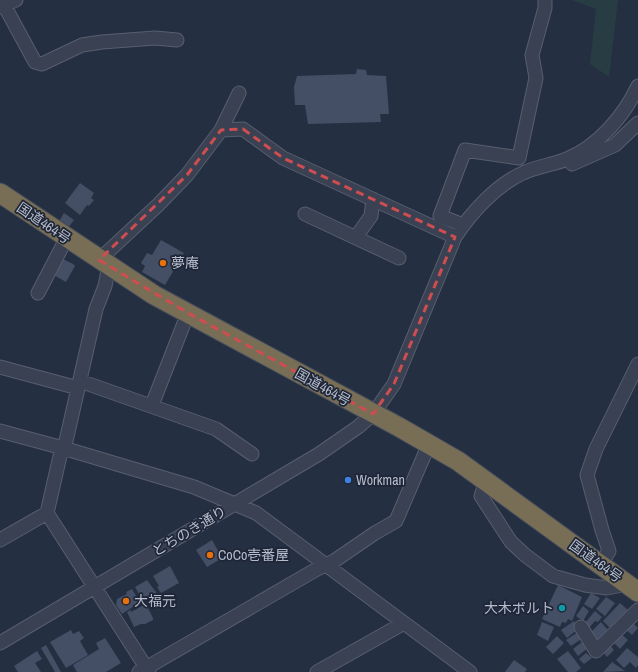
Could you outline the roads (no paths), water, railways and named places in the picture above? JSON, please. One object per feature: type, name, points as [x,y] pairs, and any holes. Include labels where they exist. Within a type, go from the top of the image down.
[{"type":"highway","name":"国道464号","points":[[0,194],[104,263],[154,294],[458,461],[633,588]]},
{"type":"street","points":[[16,0],[2,6],[35,62],[42,64],[82,45],[155,38],[177,40]]},
{"type":"street","points":[[463,225],[440,216],[465,150],[519,158],[536,78],[532,55],[545,8],[545,0]]},
{"type":"street","points":[[497,190],[522,173],[567,159],[590,145],[611,127],[632,100],[638,86]]},
{"type":"street","points":[[239,93],[220,130],[188,175],[104,263],[105,286],[96,309],[66,441],[47,513],[145,671],[334,561],[375,533],[396,521],[429,444]]},
{"type":"street","points":[[497,190],[525,179],[569,165],[615,145],[638,123]]},
{"type":"street","points":[[220,130],[243,129],[283,158],[455,237]]},
{"type":"street","name":"とちのき通り","points":[[0,643],[319,454],[373,414],[394,384],[455,237],[479,205],[497,190]]},
{"type":"street","points":[[356,237],[371,216],[373,199]]},
{"type":"street","points":[[304,214],[399,258]]},
{"type":"street","points":[[38,293],[63,245]]},
{"type":"street","points":[[152,406],[188,313]]},
{"type":"street","points":[[601,564],[609,551],[588,475],[596,449],[638,364]]},
{"type":"street","points":[[0,367],[79,384],[152,406],[216,429],[252,454]]},
{"type":"street","points":[[0,431],[63,448],[194,488],[256,513],[470,672]]},
{"type":"street","points":[[486,481],[481,496],[511,542],[525,556],[553,576],[585,585],[608,588],[633,588]]},
{"type":"street","points":[[0,540],[47,513]]},
{"type":"street","points":[[581,627],[596,651],[638,610]]},
{"type":"street","points":[[317,672],[404,623]]},
{"type":"place","name":"夢庵","points":[[163,263]]},
{"type":"place","name":"Workman","points":[[348,480]]},
{"type":"place","name":"CoCo壱番屋","points":[[210,555]]},
{"type":"place","name":"大福元","points":[[126,601]]},
{"type":"place","name":"大木ボルト","points":[[562,608]]}]
